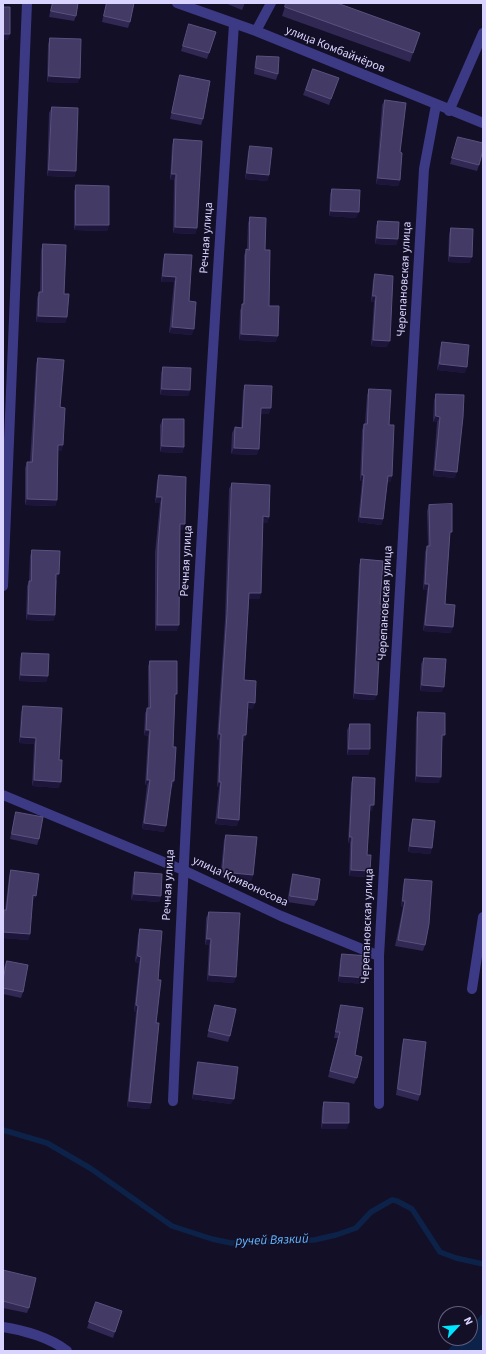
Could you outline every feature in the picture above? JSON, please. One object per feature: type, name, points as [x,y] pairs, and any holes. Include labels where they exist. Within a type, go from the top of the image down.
[{"type":"street","points":[[3,586],[27,3]]},
{"type":"street","name":"улица Комбайнёров","points":[[177,3],[256,31],[436,104],[449,111],[483,123]]},
{"type":"street","points":[[256,31],[270,3]]},
{"type":"street","name":"Речная улица","points":[[173,1101],[183,870],[207,430],[234,24]]},
{"type":"street","points":[[449,111],[483,33]]},
{"type":"street","name":"Черепановская улица","points":[[379,1104],[379,956],[424,169],[436,104]]},
{"type":"street","name":"улица Кривоносова","points":[[3,795],[183,870],[281,916],[379,956]]},
{"type":"street","points":[[472,989],[483,917]]},
{"type":"street","points":[[3,1327],[15,1329],[59,1345],[68,1351]]},
{"type":"water","points":[[483,1313],[483,1351],[447,1351],[452,1346],[478,1346],[478,1318]]},
{"type":"building","points":[[53,3],[78,3],[76,16],[51,11]]},
{"type":"building","points":[[107,3],[134,3],[130,22],[104,16]]},
{"type":"building","points":[[286,3],[337,3],[420,33],[413,53],[285,7]]},
{"type":"building","points":[[3,7],[10,7],[10,34],[3,34]]},
{"type":"building","points":[[189,24],[216,32],[209,53],[183,46]]},
{"type":"building","points":[[50,38],[81,39],[80,78],[49,76]]},
{"type":"building","points":[[257,56],[279,57],[278,74],[256,68]]},
{"type":"building","points":[[313,69],[339,78],[331,99],[306,90]]},
{"type":"building","points":[[180,75],[210,81],[203,119],[172,113]]},
{"type":"building","points":[[385,100],[406,103],[400,152],[402,153],[400,180],[378,178]]},
{"type":"building","points":[[52,107],[78,108],[76,171],[49,170]]},
{"type":"building","points":[[458,137],[483,143],[483,150],[479,165],[452,158]]},
{"type":"building","points":[[174,139],[202,141],[197,228],[175,227],[176,174],[172,174]]},
{"type":"building","points":[[250,146],[272,148],[269,175],[247,173]]},
{"type":"building","points":[[76,185],[109,186],[109,225],[76,225]]},
{"type":"building","points":[[332,189],[360,190],[359,212],[331,211]]},
{"type":"building","points":[[250,217],[266,218],[265,250],[270,250],[269,306],[279,306],[278,336],[241,334],[242,304],[244,304],[246,249],[249,250]]},
{"type":"building","points":[[378,221],[399,222],[398,239],[377,238]]},
{"type":"building","points":[[451,228],[473,229],[472,257],[450,256]]},
{"type":"building","points":[[43,244],[66,245],[64,294],[69,294],[67,317],[38,316],[39,292],[42,292]]},
{"type":"building","points":[[165,254],[192,255],[189,301],[196,302],[194,329],[172,327],[176,277],[163,276]]},
{"type":"building","points":[[375,274],[393,276],[390,341],[373,340],[376,296],[373,296]]},
{"type":"building","points":[[442,342],[469,345],[467,367],[440,364]]},
{"type":"building","points":[[38,358],[64,360],[60,407],[65,408],[63,445],[58,445],[57,500],[27,499],[27,462],[32,462]]},
{"type":"building","points":[[163,367],[191,368],[190,390],[162,389]]},
{"type":"building","points":[[245,385],[272,386],[271,408],[261,408],[259,449],[234,448],[235,427],[242,428]]},
{"type":"building","points":[[369,389],[391,390],[389,425],[394,425],[392,476],[388,476],[383,519],[360,517],[364,475],[362,475],[364,424],[367,424]]},
{"type":"building","points":[[436,394],[464,395],[457,472],[435,470],[440,417],[436,416]]},
{"type":"building","points":[[163,419],[184,419],[184,447],[162,446]]},
{"type":"building","points":[[159,475],[186,477],[185,524],[180,524],[179,625],[157,625],[158,547],[162,497],[157,497]]},
{"type":"building","points":[[232,483],[270,485],[269,517],[263,516],[261,593],[249,593],[244,680],[256,681],[255,703],[248,702],[246,735],[243,735],[239,820],[218,818],[221,782],[219,782],[221,734],[219,734],[227,614]]},
{"type":"building","points":[[452,504],[452,532],[450,532],[445,604],[455,605],[453,627],[425,625],[429,584],[425,584],[427,546],[430,546],[429,505]]},
{"type":"building","points":[[32,550],[60,551],[59,574],[56,574],[55,615],[28,614]]},
{"type":"building","points":[[361,559],[383,561],[377,695],[355,693]]},
{"type":"building","points":[[22,653],[49,654],[48,676],[21,675]]},
{"type":"building","points":[[424,658],[446,659],[444,687],[422,685]]},
{"type":"building","points":[[150,661],[177,661],[177,694],[175,694],[173,747],[176,747],[174,781],[172,781],[166,826],[144,823],[150,780],[147,780],[150,730],[146,730],[147,708],[150,708]]},
{"type":"building","points":[[23,706],[62,708],[59,760],[62,760],[61,782],[34,780],[36,738],[21,737]]},
{"type":"building","points":[[418,712],[445,713],[445,735],[442,735],[441,777],[417,776]]},
{"type":"building","points":[[350,724],[370,724],[370,749],[349,749]]},
{"type":"building","points":[[353,777],[375,778],[374,805],[370,805],[367,855],[371,855],[370,871],[351,870],[352,837],[350,837]]},
{"type":"building","points":[[16,812],[43,817],[39,839],[12,834]]},
{"type":"building","points":[[413,819],[435,821],[432,848],[410,846]]},
{"type":"building","points":[[226,835],[257,837],[253,875],[223,872]]},
{"type":"building","points":[[11,870],[39,874],[36,896],[33,895],[30,934],[3,932],[4,910],[6,910]]},
{"type":"building","points":[[135,872],[162,874],[161,896],[134,894]]},
{"type":"building","points":[[293,874],[320,879],[317,900],[290,896]]},
{"type":"building","points":[[405,879],[432,881],[429,924],[425,945],[398,940],[405,901],[403,901]]},
{"type":"building","points":[[209,912],[240,913],[236,977],[209,975],[211,939],[207,939]]},
{"type":"building","points":[[140,929],[162,931],[158,980],[161,980],[156,1023],[159,1023],[151,1103],[129,1101],[138,1006],[136,1005],[141,957],[138,956]]},
{"type":"building","points":[[342,954],[369,956],[368,978],[340,976]]},
{"type":"building","points":[[7,961],[28,965],[23,992],[3,988]]},
{"type":"building","points":[[215,1005],[236,1009],[230,1036],[209,1031]]},
{"type":"building","points":[[341,1005],[363,1008],[355,1055],[362,1057],[357,1078],[330,1071],[340,1032],[336,1032]]},
{"type":"building","points":[[404,1039],[426,1042],[420,1095],[398,1089]]},
{"type":"building","points":[[198,1062],[238,1067],[234,1099],[194,1094]]},
{"type":"building","points":[[324,1102],[349,1103],[349,1123],[323,1123]]},
{"type":"building","points":[[3,1270],[36,1278],[29,1308],[3,1301]]},
{"type":"building","points":[[96,1302],[122,1311],[115,1332],[89,1322]]},
{"type":"waterway","name":"ручей Вязкий","points":[[3,1130],[47,1143],[90,1168],[172,1226],[212,1239],[231,1243],[314,1240],[336,1235],[356,1228],[371,1212],[392,1200],[412,1209],[440,1252],[456,1258],[483,1264]]}]
